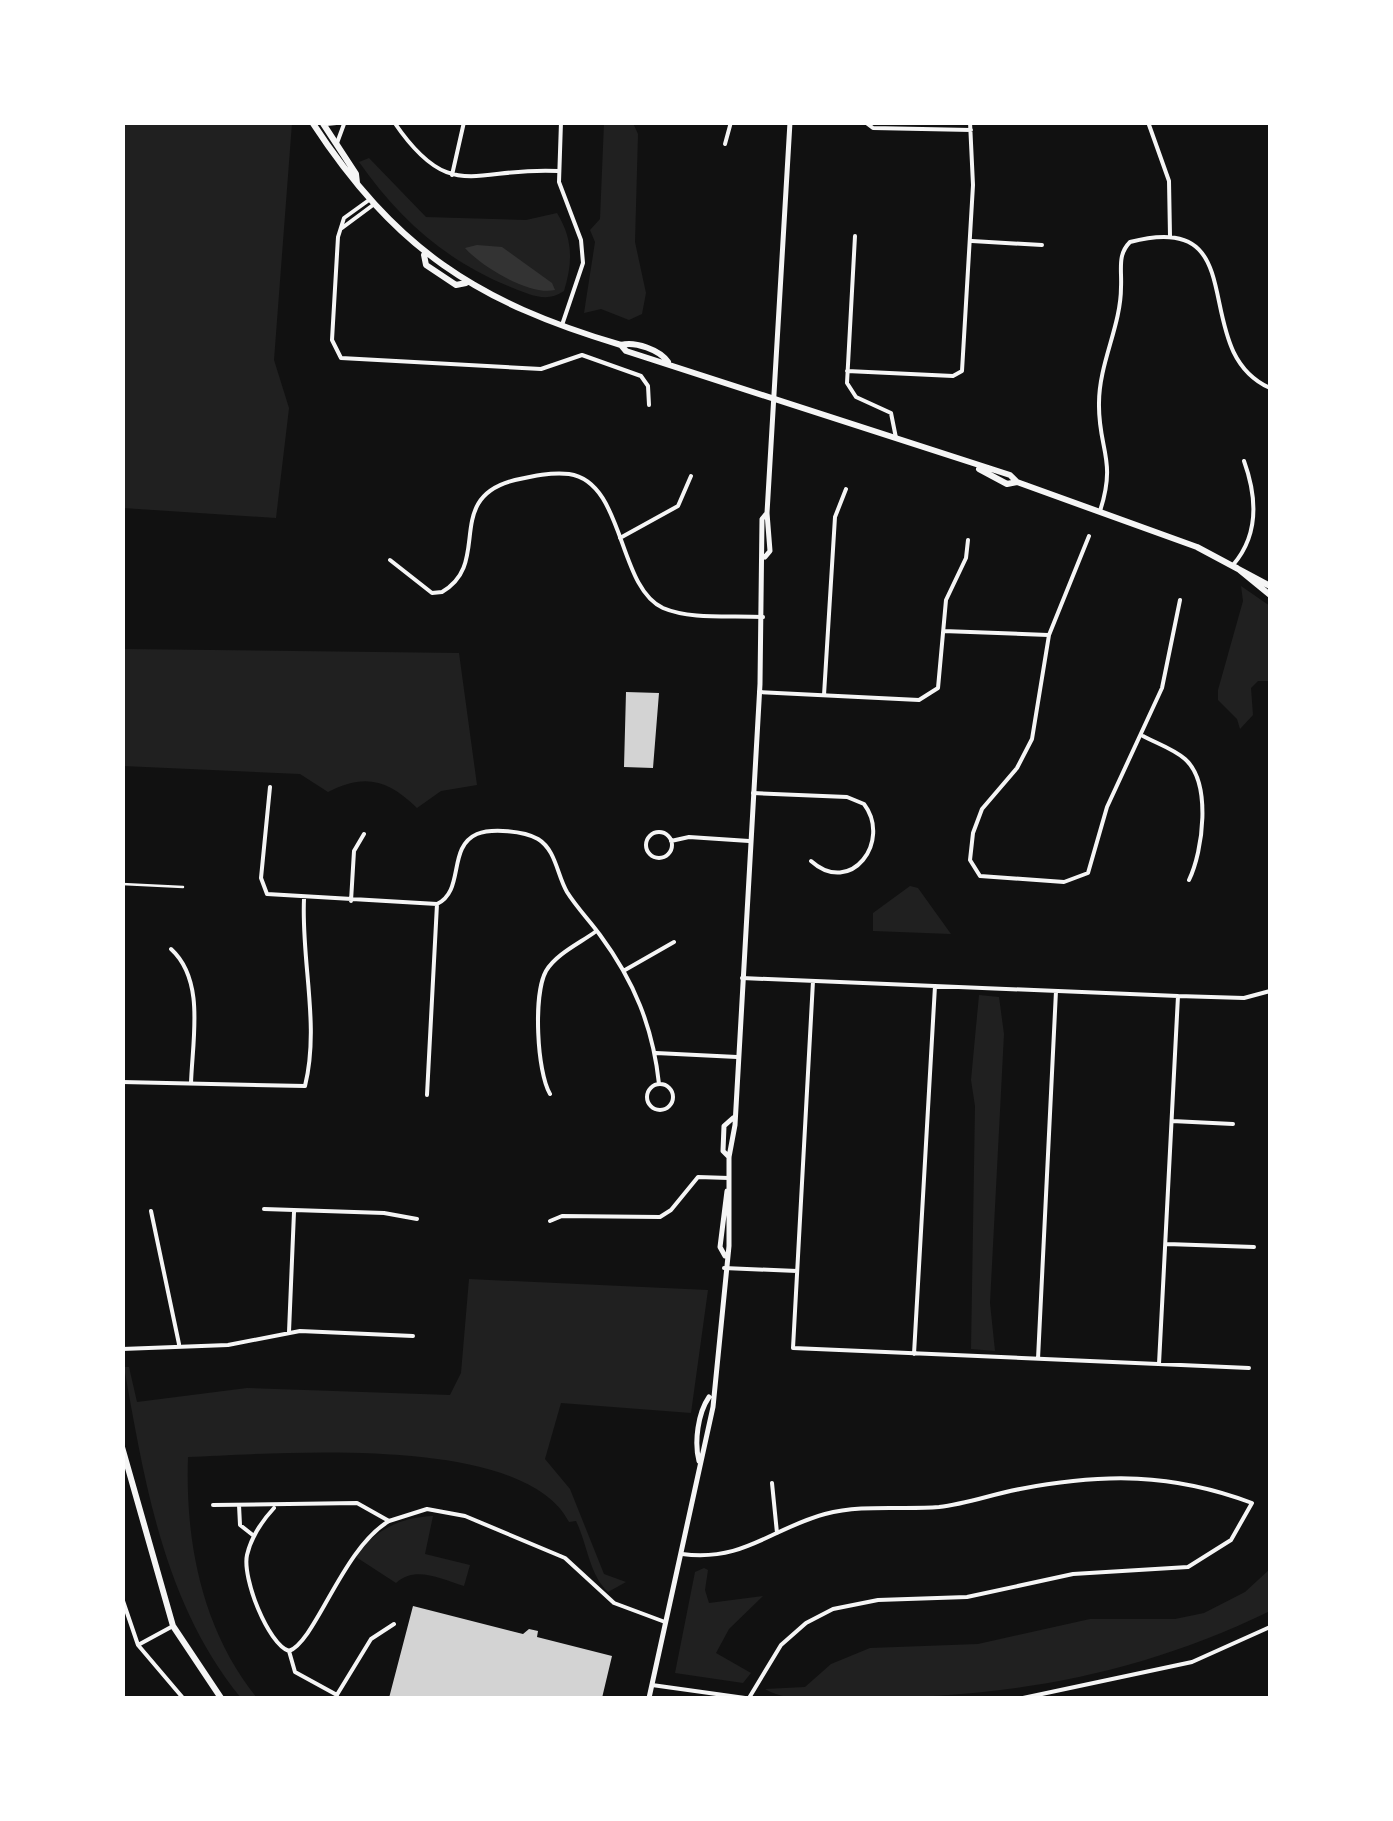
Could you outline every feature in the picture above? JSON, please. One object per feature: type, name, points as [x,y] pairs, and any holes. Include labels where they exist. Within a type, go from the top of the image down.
[{"type":"main road","points":[[312,122],[371,202],[424,254],[466,283],[562,325],[663,354],[668,362],[978,468],[1010,475],[1016,482],[1189,544],[1270,586]]},
{"type":"main road","points":[[322,122],[356,174],[357,184]]},
{"type":"main road","points":[[1235,566],[1270,595]]},
{"type":"main road","points":[[122,1447],[154,1572],[173,1626],[220,1698]]},
{"type":"street","points":[[322,122],[345,123],[337,146]]},
{"type":"street","points":[[394,122],[419,158],[452,175],[480,179],[513,170],[558,172]]},
{"type":"street","points":[[452,175],[464,122]]},
{"type":"street","points":[[560,122],[558,172],[563,202],[581,240],[583,263],[562,325]]},
{"type":"street","points":[[724,144],[731,122]]},
{"type":"street","points":[[649,1698],[698,1461],[709,1432],[724,1268],[725,1256],[720,1247],[722,1202],[728,1188],[729,1157],[734,1150],[732,1118],[765,556],[770,551],[767,512],[790,122]]},
{"type":"street","points":[[865,122],[873,128],[971,130]]},
{"type":"street","points":[[848,371],[953,376],[962,372],[970,241],[970,122]]},
{"type":"street","points":[[1148,122],[1168,181],[1170,236]]},
{"type":"street","points":[[371,202],[344,218],[332,340],[338,356],[353,362],[541,369],[585,355],[644,378],[649,405]]},
{"type":"street","points":[[855,236],[848,371],[852,394],[895,417],[896,440]]},
{"type":"street","points":[[1100,512],[1110,465],[1099,400],[1120,300],[1121,254],[1130,242],[1170,236],[1191,242],[1210,260],[1228,348],[1250,376],[1270,388]]},
{"type":"street","points":[[970,241],[1042,245]]},
{"type":"street","points":[[1235,566],[1252,526],[1254,494],[1244,461]]},
{"type":"street","points":[[390,560],[432,593],[447,590],[463,571],[470,521],[483,495],[498,484],[554,473],[579,476],[593,485],[647,594],[662,608],[762,617]]},
{"type":"street","points":[[620,538],[678,506],[691,476]]},
{"type":"street","points":[[824,695],[836,514],[846,489]]},
{"type":"street","points":[[1089,536],[1049,635],[1036,728],[1016,768],[976,820],[970,860],[974,870],[986,878],[1064,882],[1080,878],[1092,866],[1107,807],[1143,736],[1169,663],[1180,600]]},
{"type":"street","points":[[759,692],[919,700],[931,696],[939,682],[948,591],[966,558],[968,540]]},
{"type":"street","points":[[942,630],[1049,635]]},
{"type":"street","points":[[1143,736],[1184,758],[1199,781],[1198,854],[1190,880]]},
{"type":"street","points":[[270,787],[261,878],[265,893],[304,899],[437,904],[450,894],[460,852],[469,840],[488,832],[518,834],[547,847],[567,892],[625,970],[656,1054],[659,1084]]},
{"type":"street","points":[[753,793],[847,796],[864,804],[872,824],[870,852],[863,864],[851,871],[830,871],[811,861]]},
{"type":"street","points":[[671,841],[670,852],[663,857],[654,857],[646,848],[649,836],[656,832],[671,841],[689,837],[749,841]]},
{"type":"street","points":[[351,901],[354,851],[364,834]]},
{"type":"street","points":[[122,1082],[305,1086],[309,986],[302,948],[304,899]]},
{"type":"street","points":[[427,1095],[437,904]]},
{"type":"street","points":[[550,1094],[540,1076],[544,976],[554,961],[597,930]]},
{"type":"street","points":[[625,970],[674,942]]},
{"type":"street","points":[[171,948],[183,962],[193,990],[191,1084]]},
{"type":"street","points":[[742,978],[1244,998],[1270,991]]},
{"type":"street","points":[[812,981],[792,1348],[1248,1368]]},
{"type":"street","points":[[914,1354],[935,986]]},
{"type":"street","points":[[1038,1358],[1056,991]]},
{"type":"street","points":[[1159,1364],[1178,996]]},
{"type":"street","points":[[656,1054],[737,1058]]},
{"type":"street","points":[[659,1084],[673,1092],[673,1100],[664,1109],[652,1106],[648,1099],[651,1087],[659,1084]]},
{"type":"street","points":[[1172,1121],[1233,1124]]},
{"type":"street","points":[[550,1221],[562,1216],[660,1217],[672,1210],[698,1177],[729,1178]]},
{"type":"street","points":[[264,1209],[384,1213],[417,1219]]},
{"type":"street","points":[[289,1332],[294,1210]]},
{"type":"street","points":[[151,1211],[179,1344]]},
{"type":"street","points":[[1167,1244],[1254,1247]]},
{"type":"street","points":[[724,1268],[797,1271]]},
{"type":"street","points":[[122,1348],[228,1345],[289,1332],[412,1336]]},
{"type":"street","points":[[652,1685],[747,1698],[781,1645],[806,1623],[833,1610],[878,1600],[967,1597],[1072,1574],[1176,1570],[1219,1550],[1240,1529],[1252,1503],[1191,1482],[1100,1478],[1045,1484],[939,1506],[846,1510],[776,1533],[727,1556],[679,1554]]},
{"type":"street","points":[[772,1484],[776,1533]]},
{"type":"street","points":[[213,1505],[356,1503],[389,1521]]},
{"type":"street","points":[[239,1505],[240,1525],[254,1536]]},
{"type":"street","points":[[274,1507],[254,1536],[246,1559],[248,1582],[275,1642],[289,1651],[295,1672],[336,1697],[366,1645],[394,1624]]},
{"type":"street","points":[[289,1651],[303,1640],[354,1551],[389,1521],[427,1509],[466,1516],[565,1558],[616,1605],[665,1622]]},
{"type":"street","points":[[122,1598],[138,1646],[183,1698]]},
{"type":"street","points":[[138,1646],[173,1626]]},
{"type":"street","points":[[1027,1698],[1192,1662],[1270,1626]]},
{"type":"lane","points":[[122,884],[183,887]]},
{"type":"shaded area","points":[[122,123],[292,123],[274,360],[289,408],[276,518],[123,508]]},
{"type":"shaded area","points":[[604,123],[633,123],[638,134],[635,242],[646,293],[642,314],[629,320],[601,309],[584,313],[595,242],[590,230],[600,219]]},
{"type":"shaded area","points":[[369,158],[426,217],[526,220],[557,213],[570,251],[564,291],[545,297],[526,293],[489,278],[446,252],[408,220],[375,183],[359,162]]},
{"type":"shaded area","points":[[502,247],[552,283],[555,290],[533,289],[494,271],[465,248]]},
{"type":"shaded area","points":[[1241,586],[1270,606],[1270,681],[1258,681],[1251,688],[1253,715],[1240,729],[1237,719],[1218,700],[1218,690],[1243,601]]},
{"type":"shaded area","points":[[123,649],[459,653],[477,785],[441,791],[417,808],[396,791],[376,782],[353,783],[328,792],[300,774],[123,766]]},
{"type":"shaded area","points":[[910,886],[918,888],[951,934],[873,931],[873,913]]},
{"type":"shaded area","points":[[979,995],[999,997],[1004,1034],[990,1303],[995,1351],[971,1349],[975,1106],[971,1080]]},
{"type":"shaded area","points":[[469,1279],[708,1290],[691,1413],[561,1403],[545,1459],[570,1489],[604,1574],[626,1582],[608,1592],[593,1568],[576,1521],[569,1522],[543,1493],[502,1473],[451,1461],[394,1455],[278,1453],[188,1457],[190,1521],[201,1584],[223,1644],[257,1698],[241,1698],[215,1662],[176,1583],[150,1498],[124,1367],[129,1367],[137,1402],[247,1388],[450,1395],[461,1373]]},
{"type":"shaded area","points":[[433,1516],[425,1554],[470,1565],[464,1586],[420,1574],[396,1583],[356,1557],[371,1539],[389,1527]]},
{"type":"shaded area","points":[[1270,1569],[1270,1611],[1219,1634],[1118,1668],[964,1694],[809,1699],[765,1689],[805,1687],[831,1664],[870,1648],[978,1644],[1090,1619],[1175,1619],[1204,1613],[1245,1592]]},
{"type":"shaded area","points":[[708,1570],[705,1590],[709,1603],[763,1596],[729,1629],[716,1653],[751,1673],[743,1683],[675,1673],[695,1572]]},
{"type":"building","points":[[626,692],[659,693],[653,768],[624,767]]},
{"type":"building","points":[[413,1606],[523,1634],[529,1629],[538,1631],[537,1637],[612,1656],[602,1698],[389,1698]]}]
